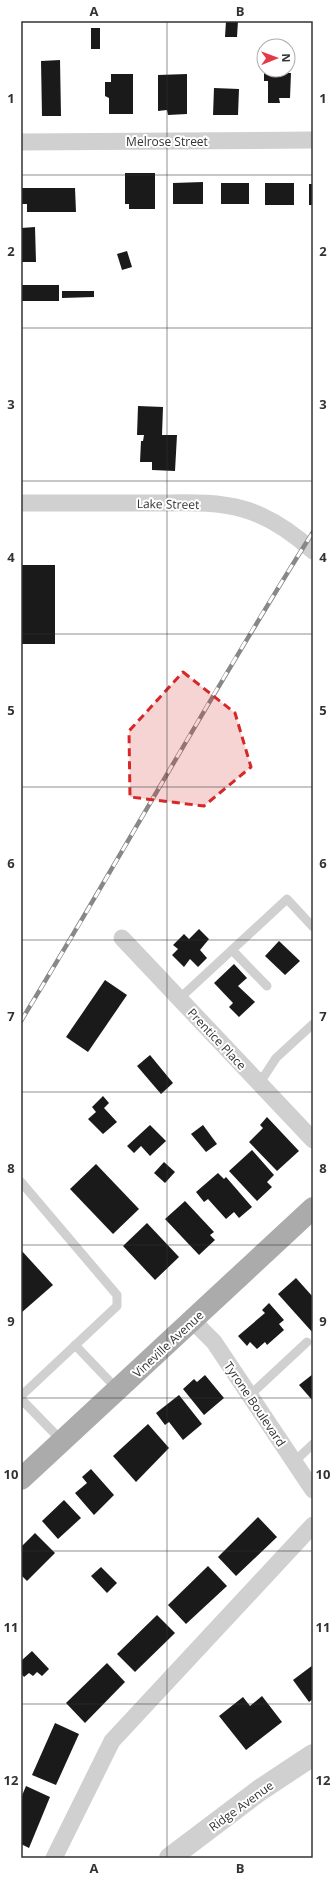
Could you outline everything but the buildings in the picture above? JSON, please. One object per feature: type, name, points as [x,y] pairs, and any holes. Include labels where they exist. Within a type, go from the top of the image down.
[{"type":"main road","name":"Vineville Avenue","points":[[21,1479],[313,1208]]},
{"type":"street","name":"Melrose Street","points":[[21,142],[313,140]]},
{"type":"street","name":"Lake Street","points":[[21,503],[174,503],[242,508],[259,514],[309,547]]},
{"type":"street","name":"Prentice Place","points":[[122,938],[313,1140]]},
{"type":"street","name":"Tyrone Boulevard","points":[[193,1321],[214,1342],[313,1490]]},
{"type":"street","points":[[54,1858],[112,1741],[313,1525]]},
{"type":"street","name":"Ridge Avenue","points":[[170,1858],[260,1790],[313,1755]]},
{"type":"lane","points":[[179,998],[287,899],[313,927]]},
{"type":"lane","points":[[232,950],[267,986]]},
{"type":"lane","points":[[260,1084],[276,1058],[313,1024]]},
{"type":"lane","points":[[21,1182],[117,1295],[117,1306],[21,1397],[62,1441]]},
{"type":"lane","points":[[250,1396],[307,1342]]},
{"type":"lane","points":[[75,1345],[118,1390]]},
{"type":"lane","points":[[294,1462],[313,1444]]},
{"type":"highlighted area","points":[[183,672],[235,713],[251,767],[204,806],[130,797],[129,731]]},
{"type":"railway","points":[[21,1021],[238,654],[313,532]]}]
